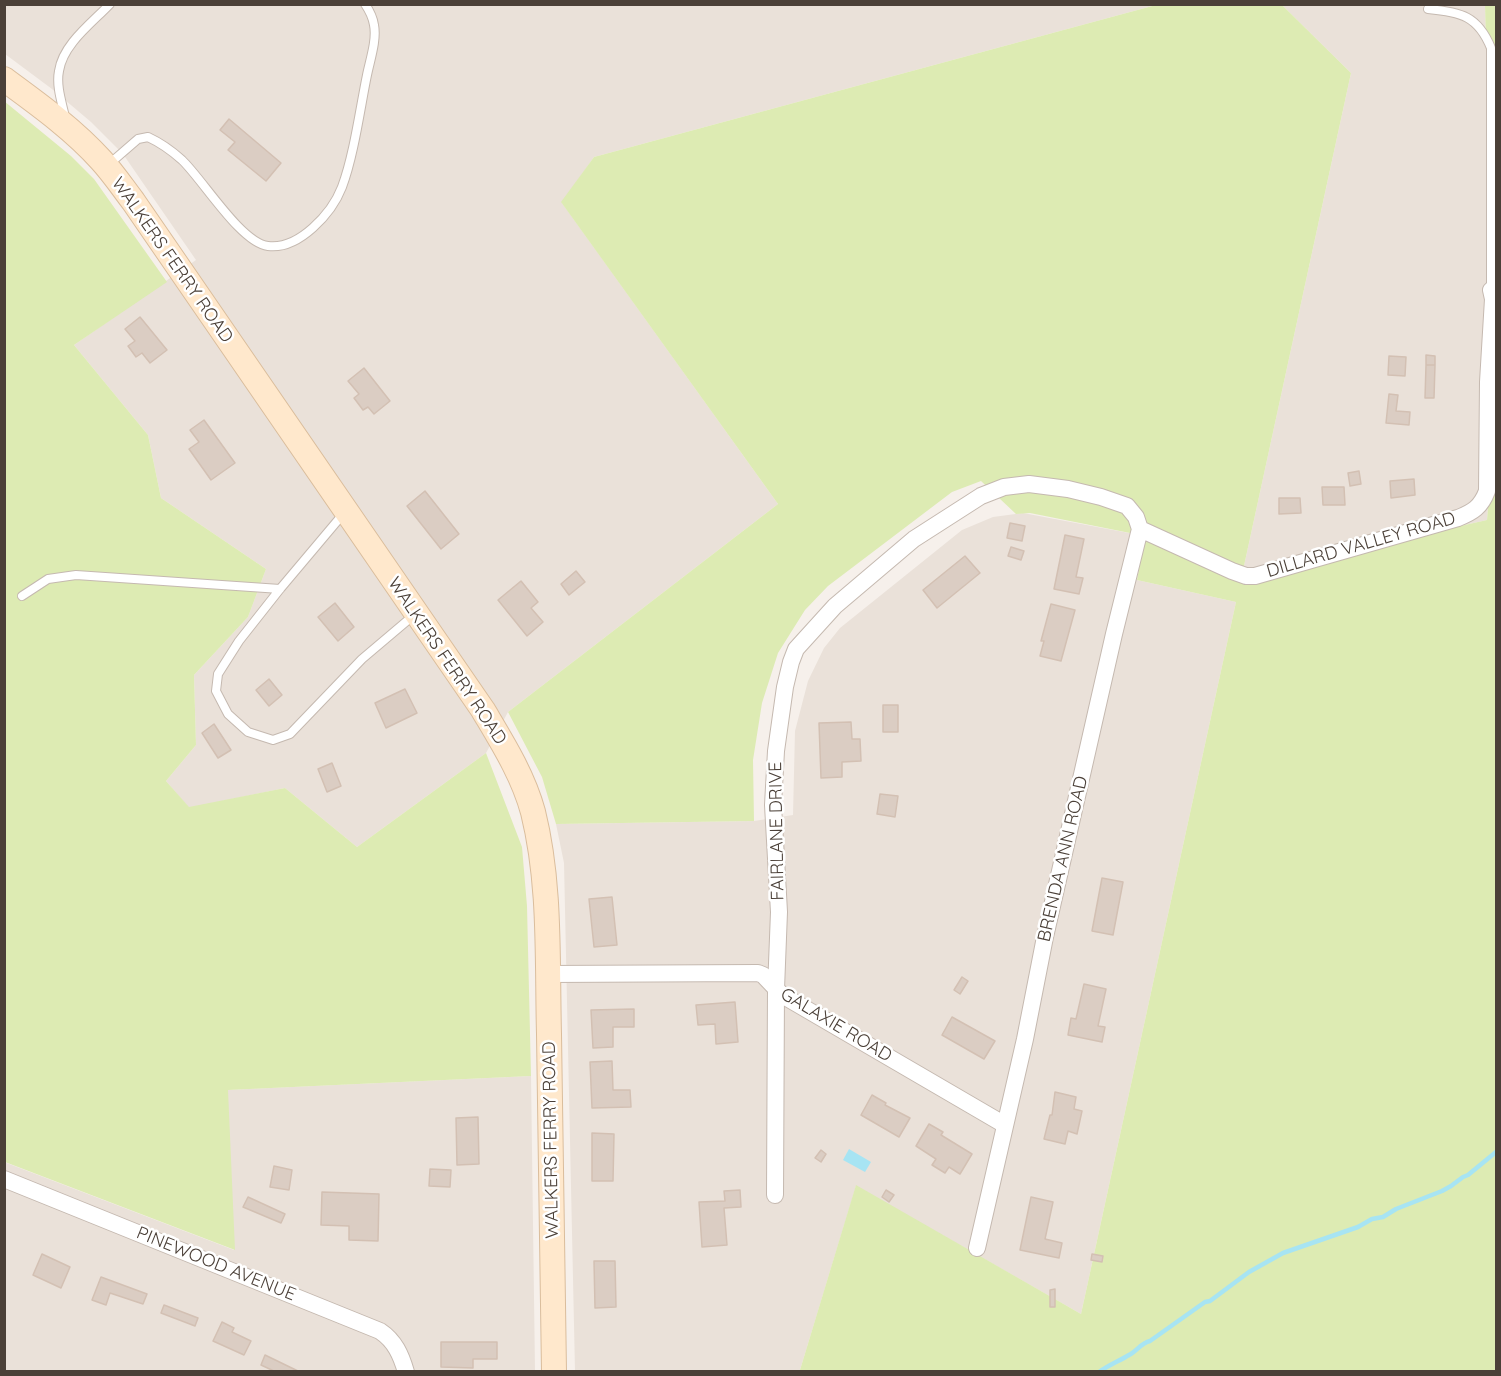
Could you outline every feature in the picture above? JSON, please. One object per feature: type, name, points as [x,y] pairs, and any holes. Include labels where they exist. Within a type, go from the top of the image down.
[{"type":"street","name":"WALKERS FERRY ROAD","points":[[4,79],[69,129],[107,167],[133,201],[489,720],[522,781],[532,810],[544,866],[548,974],[554,1371]]},
{"type":"street","name":"DILLARD VALLEY ROAD","points":[[1140,529],[1232,571],[1246,576],[1255,576],[1458,518],[1477,509],[1487,491],[1488,382],[1493,299],[1491,290]]},
{"type":"street","name":"FAIRLANE DRIVE","points":[[775,1195],[776,989],[779,912],[773,805],[776,751],[785,687],[796,649],[835,606],[914,538],[981,496],[1004,488],[1029,484],[1068,489],[1127,506],[1136,517],[1140,529]]},
{"type":"street","name":"BRENDA ANN ROAD","points":[[977,1248],[1114,634],[1140,529]]},
{"type":"street","name":"GALAXIE ROAD","points":[[548,974],[750,972],[763,975],[782,995],[1005,1125]]},
{"type":"street","name":"PINEWOOD AVENUE","points":[[4,1179],[380,1330],[392,1341],[401,1355],[406,1371]]},
{"type":"lane","points":[[69,129],[60,98],[59,71],[65,55],[74,42],[110,4]]},
{"type":"lane","points":[[107,167],[138,140],[148,137],[161,143],[183,161],[240,229],[252,240],[266,246],[281,246],[308,233],[325,214],[342,188],[372,46],[374,26],[365,4]]},
{"type":"lane","points":[[1428,9],[1454,11],[1472,20],[1485,32],[1491,48],[1491,290]]},
{"type":"lane","points":[[346,511],[239,641],[218,674],[216,691],[228,714],[248,732],[273,740],[290,734],[362,659],[416,612]]},
{"type":"lane","points":[[22,596],[48,579],[76,575],[280,589]]},
{"type":"shaded area","points":[[5,4],[1156,5],[594,157],[562,203],[778,504],[508,712],[486,753],[357,847],[285,788],[189,808],[166,781],[196,745],[194,675],[248,617],[266,569],[161,498],[148,435],[74,345],[196,260],[123,154],[91,122],[5,54]]},
{"type":"shaded area","points":[[1282,5],[1485,5],[1496,411],[1487,520],[1242,575],[1351,73]]},
{"type":"shaded area","points":[[1023,513],[1145,536],[1137,580],[1236,602],[1081,1314],[856,1186],[800,1370],[797,1372],[575,1371],[564,863],[556,824],[754,821],[793,815],[795,731],[808,681],[824,648],[840,628],[962,530],[993,517]]},
{"type":"shaded area","points":[[531,1076],[535,1371],[5,1371],[4,1162],[234,1250],[227,1090]]},
{"type":"green space","points":[[1156,5],[1282,5],[1351,73],[1242,575],[1487,520],[1496,411],[1496,1371],[797,1371],[800,1370],[856,1185],[1081,1314],[1236,602],[1137,580],[1145,536],[1030,513],[1016,514],[981,481],[952,492],[828,586],[805,610],[778,653],[762,703],[753,760],[754,821],[556,824],[542,777],[508,712],[778,504],[561,202],[594,157]]},
{"type":"green space","points":[[1485,5],[1496,5],[1496,411]]},
{"type":"green space","points":[[4,101],[71,156],[94,179],[167,282],[74,345],[148,435],[161,498],[266,569],[248,617],[194,675],[196,745],[166,781],[189,807],[285,788],[357,847],[486,753],[522,847],[527,906],[531,1076],[228,1090],[235,1250],[5,1162]]},
{"type":"water","points":[[849,1149],[871,1162],[865,1172],[843,1160]]},
{"type":"building","points":[[229,119],[281,163],[266,181],[228,150],[235,142],[220,130]]},
{"type":"building","points":[[140,317],[167,350],[150,363],[142,353],[136,357],[128,346],[135,341],[125,329]]},
{"type":"building","points":[[1426,355],[1435,356],[1435,365],[1426,365]]},
{"type":"building","points":[[1389,356],[1406,357],[1405,376],[1388,375]]},
{"type":"building","points":[[1426,365],[1435,365],[1434,398],[1425,398]]},
{"type":"building","points":[[364,368],[390,401],[374,414],[368,407],[363,410],[354,398],[359,394],[348,381]]},
{"type":"building","points":[[1389,394],[1398,395],[1396,411],[1410,412],[1409,425],[1386,423]]},
{"type":"building","points":[[204,420],[235,463],[211,480],[189,449],[199,442],[190,430]]},
{"type":"building","points":[[1359,471],[1361,484],[1350,486],[1348,473]]},
{"type":"building","points":[[1414,479],[1415,495],[1391,498],[1390,481]]},
{"type":"building","points":[[1322,487],[1344,487],[1345,505],[1323,505]]},
{"type":"building","points":[[425,491],[459,534],[441,549],[407,506]]},
{"type":"building","points":[[1279,498],[1300,498],[1301,513],[1279,514]]},
{"type":"building","points":[[1010,523],[1025,526],[1022,541],[1007,538]]},
{"type":"building","points":[[1065,535],[1084,539],[1076,577],[1083,578],[1079,594],[1054,589]]},
{"type":"building","points":[[1011,547],[1024,551],[1021,560],[1008,556]]},
{"type":"building","points":[[965,556],[980,573],[937,608],[923,590]]},
{"type":"building","points":[[576,571],[585,582],[569,595],[561,584]]},
{"type":"building","points":[[521,581],[538,602],[531,608],[543,622],[527,636],[498,600]]},
{"type":"building","points":[[335,603],[354,627],[338,641],[318,617]]},
{"type":"building","points":[[1051,604],[1075,610],[1061,661],[1040,656],[1044,641],[1041,641]]},
{"type":"building","points":[[269,679],[282,695],[269,706],[256,690]]},
{"type":"building","points":[[405,689],[417,713],[386,728],[375,703]]},
{"type":"building","points":[[883,705],[898,705],[898,732],[883,732]]},
{"type":"building","points":[[851,722],[852,739],[860,739],[861,761],[842,762],[842,777],[821,778],[819,723]]},
{"type":"building","points":[[214,724],[231,750],[218,758],[202,733]]},
{"type":"building","points":[[332,763],[341,786],[327,792],[318,769]]},
{"type":"building","points":[[880,794],[898,796],[895,817],[877,814]]},
{"type":"building","points":[[1102,878],[1123,882],[1113,935],[1092,931]]},
{"type":"building","points":[[612,897],[617,945],[594,947],[589,899]]},
{"type":"building","points":[[962,977],[968,981],[960,994],[954,990]]},
{"type":"building","points":[[1084,984],[1106,989],[1098,1026],[1105,1027],[1102,1042],[1068,1035],[1071,1018],[1076,1019]]},
{"type":"building","points":[[735,1002],[738,1042],[716,1044],[715,1024],[698,1025],[696,1005]]},
{"type":"building","points":[[634,1009],[634,1027],[613,1027],[613,1047],[593,1048],[591,1010]]},
{"type":"building","points":[[952,1017],[995,1041],[984,1059],[942,1035]]},
{"type":"building","points":[[612,1061],[613,1090],[630,1090],[631,1107],[592,1108],[590,1062]]},
{"type":"building","points":[[1055,1092],[1076,1097],[1074,1109],[1082,1111],[1077,1134],[1068,1131],[1065,1144],[1044,1139],[1050,1115],[1052,1115]]},
{"type":"building","points":[[872,1095],[886,1103],[885,1105],[910,1118],[899,1137],[861,1115]]},
{"type":"building","points":[[478,1117],[479,1164],[457,1165],[456,1118]]},
{"type":"building","points":[[929,1124],[943,1132],[941,1135],[972,1154],[960,1174],[949,1167],[945,1173],[932,1165],[936,1159],[916,1146]]},
{"type":"building","points":[[592,1133],[614,1134],[613,1181],[592,1181]]},
{"type":"building","points":[[821,1150],[826,1154],[821,1162],[815,1158]]},
{"type":"building","points":[[274,1166],[292,1170],[289,1190],[270,1187]]},
{"type":"building","points":[[430,1169],[451,1170],[450,1187],[429,1186]]},
{"type":"building","points":[[740,1190],[741,1207],[724,1208],[727,1245],[702,1247],[699,1202],[725,1201],[724,1191]]},
{"type":"building","points":[[886,1190],[894,1195],[889,1202],[882,1197]]},
{"type":"building","points":[[322,1192],[379,1194],[378,1241],[349,1240],[349,1226],[321,1225]]},
{"type":"building","points":[[248,1197],[285,1214],[281,1223],[243,1207]]},
{"type":"building","points":[[1031,1197],[1053,1202],[1045,1239],[1062,1243],[1059,1258],[1020,1250]]},
{"type":"building","points":[[42,1254],[70,1267],[61,1288],[33,1275]]},
{"type":"building","points":[[1092,1254],[1103,1256],[1102,1262],[1091,1260]]},
{"type":"building","points":[[594,1261],[615,1261],[616,1307],[595,1308]]},
{"type":"building","points":[[101,1277],[147,1294],[143,1304],[110,1293],[106,1305],[92,1300]]},
{"type":"building","points":[[1055,1289],[1055,1307],[1050,1307],[1050,1290]]},
{"type":"building","points":[[164,1305],[198,1318],[195,1326],[161,1313]]},
{"type":"building","points":[[222,1322],[234,1328],[232,1332],[251,1341],[244,1355],[213,1341]]},
{"type":"building","points":[[441,1342],[497,1342],[497,1359],[473,1359],[473,1368],[441,1367]]},
{"type":"building","points":[[265,1355],[300,1372],[276,1372],[261,1365]]},
{"type":"waterway","points":[[1099,1372],[1132,1353],[1249,1272],[1283,1253],[1358,1227],[1372,1219],[1383,1217],[1396,1209],[1442,1191],[1468,1175],[1496,1152]]}]
